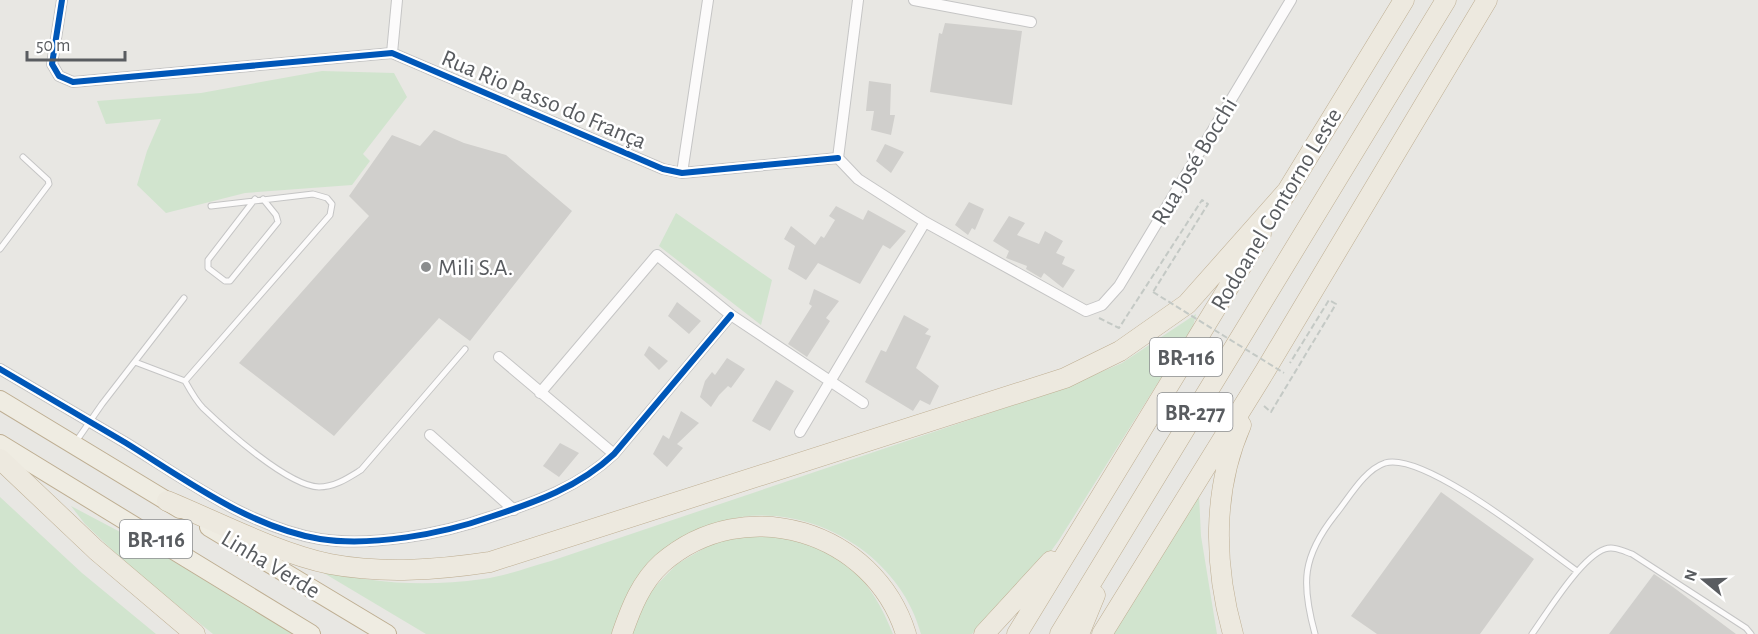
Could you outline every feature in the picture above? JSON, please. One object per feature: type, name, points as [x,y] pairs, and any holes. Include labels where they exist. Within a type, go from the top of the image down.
[{"type":"highway","name":"Rodoanel Contorno Leste","points":[[1017,634],[1404,0]]},
{"type":"highway","name":"Rodoanel Contorno Leste","points":[[1060,634],[1446,0]]},
{"type":"highway","points":[[1233,634],[1220,572],[1221,505],[1227,467],[1239,429],[1275,372],[1487,0]]},
{"type":"highway","points":[[167,501],[291,553],[329,563],[366,569],[403,570],[451,568],[499,560],[1074,374],[1139,340],[1187,304],[1288,190]]},
{"type":"highway","points":[[1102,634],[1275,372]]},
{"type":"highway","name":"Linha Verde","points":[[0,400],[387,634]]},
{"type":"highway","name":"Linha Verde","points":[[0,444],[311,634]]},
{"type":"highway","points":[[0,459],[120,571],[195,634]]},
{"type":"highway","name":"BR-116","points":[[984,634],[1085,523]]},
{"type":"highway","points":[[622,634],[632,606],[645,582],[661,564],[685,547],[711,533],[753,526],[778,527],[802,533],[828,543],[852,557],[873,575],[890,595],[906,634]]},
{"type":"highway","points":[[1079,634],[1124,528]]},
{"type":"street","points":[[62,0],[52,64],[59,76],[73,82],[392,53],[397,0]]},
{"type":"street","points":[[708,0],[682,173],[838,158]]},
{"type":"street","points":[[838,158],[858,0]]},
{"type":"street","points":[[914,0],[1031,22]]},
{"type":"street","name":"Rua José Bocchi","points":[[1086,311],[1102,305],[1119,286],[1291,0]]},
{"type":"street","name":"Rua Rio Passo do França","points":[[392,53],[645,162],[682,173]]},
{"type":"street","points":[[838,158],[858,179],[925,222],[1086,311]]},
{"type":"street","points":[[800,432],[925,222]]},
{"type":"street","points":[[540,393],[657,255],[731,315],[863,403]]},
{"type":"street","points":[[0,369],[230,506],[261,521],[322,539],[372,539],[425,534],[462,527],[514,510],[571,486],[595,471],[614,454],[731,315]]},
{"type":"street","points":[[499,357],[614,454]]},
{"type":"street","points":[[430,435],[514,510]]},
{"type":"lane","points":[[0,249],[49,184],[48,180],[23,157]]},
{"type":"lane","points":[[185,381],[330,215],[332,204],[327,198],[314,194],[262,198],[211,206]]},
{"type":"lane","points":[[255,199],[207,264],[208,268],[225,282],[230,281],[278,222],[276,215],[262,198]]},
{"type":"lane","points":[[74,444],[184,298]]},
{"type":"lane","points":[[135,362],[185,381],[202,407],[282,473],[302,484],[320,487],[340,483],[361,470],[465,349]]},
{"type":"lane","points":[[1315,634],[1308,608],[1307,563],[1318,537],[1374,468],[1388,462],[1412,464],[1444,478],[1577,571]]},
{"type":"lane","points":[[1532,634],[1577,571],[1604,549],[1616,548],[1632,554],[1746,628],[1751,634]]},
{"type":"path","points":[[1086,311],[1119,328],[1202,200],[1208,204],[1153,292],[1275,372]]},
{"type":"path","points":[[1269,398],[1263,407],[1271,412],[1336,304],[1329,300],[1290,364]]},
{"type":"green space","points":[[322,71],[394,73],[407,97],[363,154],[370,161],[352,185],[245,193],[166,213],[137,185],[147,151],[161,119],[106,124],[97,101],[201,93]]},
{"type":"green space","points":[[676,213],[772,280],[761,325],[659,246]]},
{"type":"green space","points":[[1196,314],[1193,327],[1059,540],[1046,558],[972,634],[921,634],[911,607],[895,582],[876,561],[852,543],[827,529],[799,520],[770,516],[741,517],[723,521],[691,535],[616,634],[426,634],[317,569],[359,578],[399,583],[440,583],[500,576],[551,561],[1064,388],[1122,363]]},
{"type":"green space","points":[[1199,495],[1201,536],[1217,634],[1113,634]]},
{"type":"green space","points":[[0,497],[82,573],[156,634],[0,634]]},
{"type":"green space","points":[[71,506],[160,553],[293,634],[213,634],[132,569],[85,524]]},
{"type":"green space","points":[[742,534],[775,534],[801,539],[837,556],[864,581],[885,615],[893,634],[632,634],[644,598],[677,564],[708,546]]},
{"type":"building","points":[[945,23],[1022,31],[1012,105],[930,92],[939,33],[942,34]]},
{"type":"building","points":[[869,81],[891,84],[890,115],[895,115],[891,135],[871,130],[874,111],[866,111]]},
{"type":"building","name":"Mili S.A.","points":[[434,130],[464,143],[506,155],[572,211],[470,341],[439,318],[334,436],[239,363],[369,216],[349,196],[392,135],[420,146]]},
{"type":"building","points":[[885,144],[904,152],[891,173],[876,161]]},
{"type":"building","points":[[969,202],[984,209],[975,230],[972,228],[968,235],[955,225]]},
{"type":"building","points":[[836,206],[863,220],[868,210],[906,231],[890,249],[883,245],[860,284],[818,263],[806,280],[788,269],[795,246],[784,239],[791,226],[815,245],[821,236],[824,238],[835,220],[829,216]]},
{"type":"building","points":[[1009,216],[1025,223],[1017,235],[1039,244],[1045,231],[1063,241],[1056,253],[1065,257],[1062,264],[1075,270],[1063,288],[1044,273],[1041,278],[1026,269],[1027,266],[1006,258],[1009,251],[993,241]]},
{"type":"building","points":[[814,289],[839,301],[826,318],[830,321],[807,357],[788,344],[812,306],[809,304]]},
{"type":"building","points":[[677,302],[701,321],[689,334],[668,316]]},
{"type":"building","points":[[904,315],[929,329],[925,334],[931,336],[916,368],[939,386],[930,405],[920,400],[913,411],[865,382],[881,350],[886,352]]},
{"type":"building","points":[[649,346],[668,361],[659,370],[644,355]]},
{"type":"building","points":[[727,358],[745,369],[731,388],[728,386],[711,407],[700,397],[705,381],[712,372],[715,375]]},
{"type":"building","points":[[776,380],[794,391],[770,431],[752,421]]},
{"type":"building","points":[[681,411],[699,423],[677,444],[683,448],[667,467],[653,454],[663,435],[669,439]]},
{"type":"building","points":[[560,443],[579,453],[559,477],[543,466]]},
{"type":"building","points":[[1441,492],[1534,559],[1480,634],[1377,634],[1351,616]]},
{"type":"building","points":[[1654,574],[1673,587],[1736,634],[1609,634]]},
{"type":"cycle path","points":[[62,0],[52,64],[59,76],[73,82],[392,53],[663,169],[682,173],[838,158]]},
{"type":"cycle path","points":[[0,369],[243,513],[294,533],[320,539],[384,540],[429,534],[471,523],[540,499],[586,476],[614,454],[731,315]]},
{"type":"place","name":"Mili S.A.","points":[[426,267]]}]
